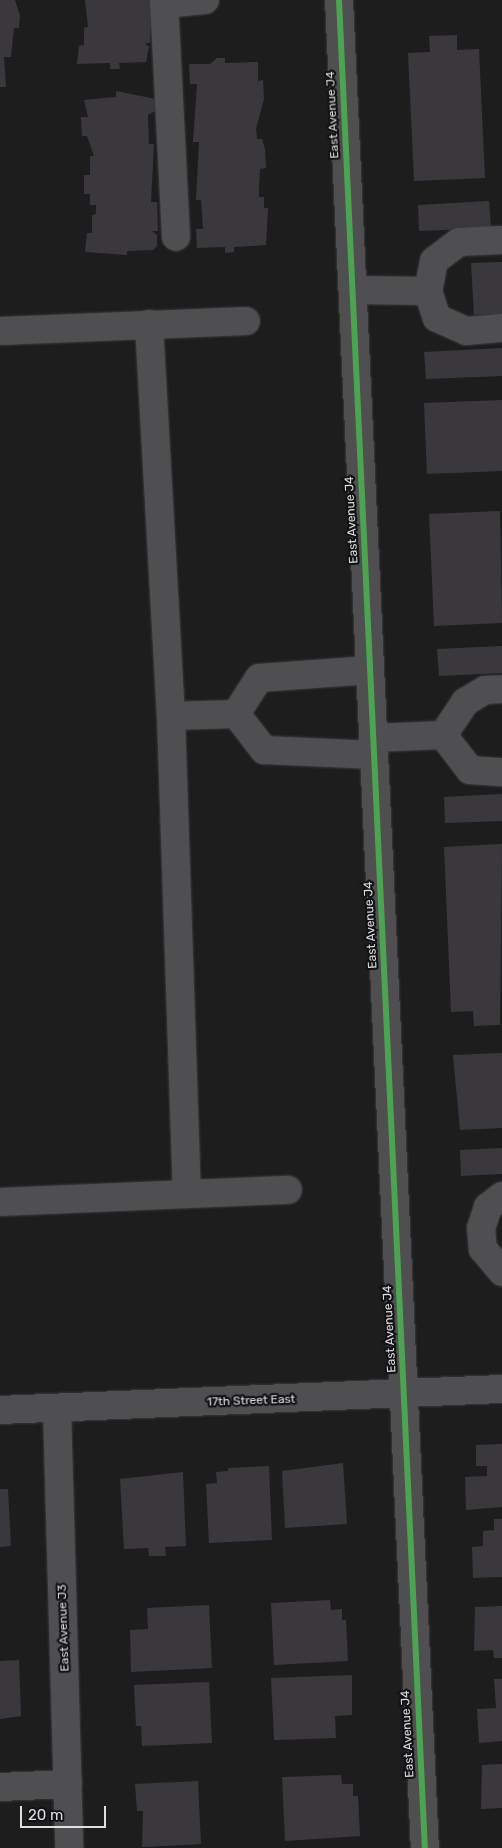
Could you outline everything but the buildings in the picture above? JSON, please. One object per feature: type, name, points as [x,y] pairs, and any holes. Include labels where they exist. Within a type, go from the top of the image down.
[{"type":"street","points":[[176,237],[164,2],[205,0]]},
{"type":"street","name":"East Avenue J4","points":[[339,0],[425,1848]]},
{"type":"street","points":[[502,240],[459,242],[434,261],[428,291],[437,318],[466,331],[502,328]]},
{"type":"street","points":[[353,290],[428,291]]},
{"type":"street","points":[[0,330],[246,321]]},
{"type":"street","points":[[149,324],[171,716],[187,1192]]},
{"type":"street","points":[[236,714],[259,678],[370,670]]},
{"type":"street","points":[[236,714],[264,750],[374,746],[443,735],[465,702],[485,690],[502,689]]},
{"type":"street","points":[[171,716],[236,714]]},
{"type":"street","points":[[443,735],[470,770],[502,772]]},
{"type":"street","points":[[0,1202],[187,1192],[288,1190]]},
{"type":"street","points":[[502,1196],[488,1207],[481,1228],[483,1249],[502,1272]]},
{"type":"street","name":"17th Street East","points":[[0,1410],[404,1396],[502,1390]]},
{"type":"street","name":"East Avenue J3","points":[[57,1408],[69,1848]]},
{"type":"street","points":[[0,1788],[68,1784]]},
{"type":"cycle path","points":[[339,0],[425,1848]]}]
